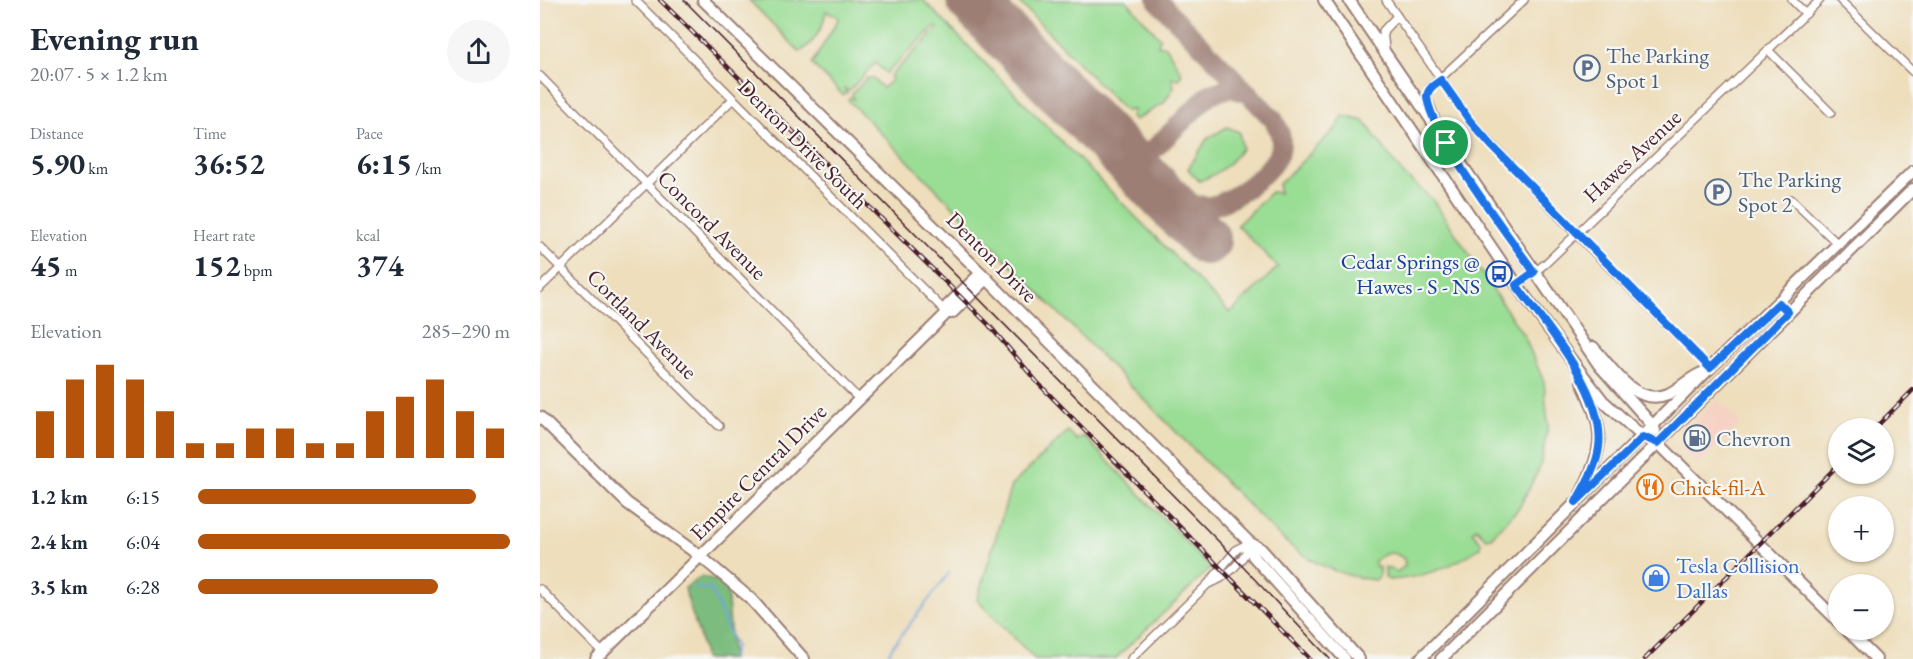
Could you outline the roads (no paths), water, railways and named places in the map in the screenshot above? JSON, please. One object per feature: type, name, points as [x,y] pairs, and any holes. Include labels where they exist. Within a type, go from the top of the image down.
[{"type":"main road","name":"Denton Drive","points":[[703,0],[984,276],[1250,543],[1261,549],[1359,659]]},
{"type":"main road","points":[[1324,0],[1516,285],[1603,401],[1643,437],[1658,443],[1828,611]]},
{"type":"main road","points":[[1349,0],[1581,340],[1613,383],[1654,427],[1658,443]]},
{"type":"main road","points":[[1421,658],[1654,427],[1708,369],[1779,303],[1913,171]]},
{"type":"main road","points":[[1441,659],[1913,189]]},
{"type":"main road","points":[[1839,245],[1848,253]]},
{"type":"main road","name":"Empire Central Drive","points":[[599,656],[946,313],[952,313],[984,276]]},
{"type":"main road","points":[[1779,303],[1788,312]]},
{"type":"main road","points":[[1581,340],[1590,344],[1625,383],[1644,394],[1669,393],[1694,375],[1708,369]]},
{"type":"main road","points":[[1573,362],[1598,419],[1600,434],[1597,459],[1576,502]]},
{"type":"main road","points":[[540,417],[627,503],[700,556],[751,599],[804,659]]},
{"type":"main road","name":"Denton Drive","points":[[1250,543],[1253,556],[1344,659]]},
{"type":"main road","points":[[1481,598],[1491,610]]},
{"type":"main road","points":[[1857,640],[1876,659]]},
{"type":"street","name":"Denton Drive South","points":[[635,0],[946,313]]},
{"type":"street","points":[[1386,0],[1470,121],[1708,369]]},
{"type":"street","points":[[1446,143],[1427,97],[1430,88],[1524,0]]},
{"type":"street","points":[[1792,0],[1806,14]]},
{"type":"street","name":"Hawes Avenue","points":[[1516,285],[1576,234],[1820,0]]},
{"type":"street","points":[[1840,0],[1913,72]]},
{"type":"street","points":[[1391,64],[1382,41],[1383,31],[1397,16]]},
{"type":"street","points":[[1769,51],[1831,113]]},
{"type":"street","name":"Concord Avenue","points":[[540,76],[859,399]]},
{"type":"street","points":[[540,288],[733,99]]},
{"type":"street","points":[[1791,199],[1839,245]]},
{"type":"street","name":"Cortland Avenue","points":[[540,247],[719,426]]},
{"type":"street","points":[[1131,659],[1208,584],[1237,549],[1250,543]]},
{"type":"street","points":[[540,589],[599,656]]},
{"type":"waterway","points":[[886,659],[893,646],[949,573]]},
{"type":"waterway","points":[[694,588],[711,589],[735,646],[731,659]]},
{"type":"tram line","points":[[684,0],[1228,551],[1330,659]]},
{"type":"railway","points":[[660,0],[988,324],[1037,382],[1310,659]]},
{"type":"railway","points":[[1885,418],[1913,390]]},
{"type":"railway","points":[[1645,659],[1828,475]]},
{"type":"place","name":"The Parking Spot 1","points":[[1587,68]]},
{"type":"place","name":"The Parking Spot 2","points":[[1718,192]]},
{"type":"place","name":"Cedar Springs @ Hawes - S - NS","points":[[1499,274]]},
{"type":"place","name":"Chevron","points":[[1697,438]]},
{"type":"place","name":"Chick-fil-A","points":[[1650,487]]},
{"type":"place","name":"Tesla Collision Dallas","points":[[1656,578]]}]
